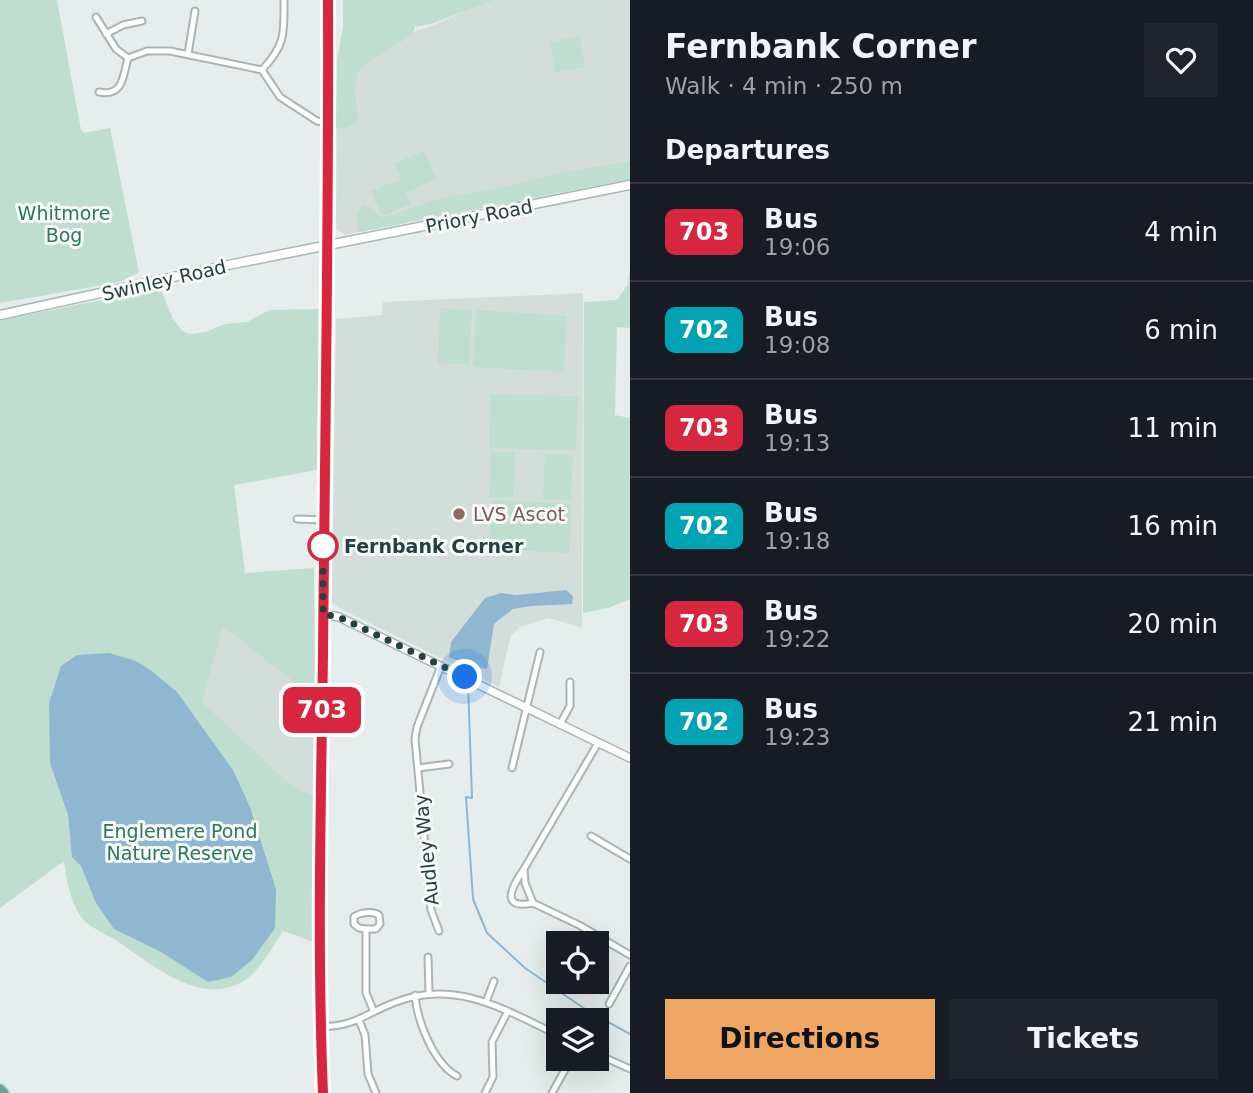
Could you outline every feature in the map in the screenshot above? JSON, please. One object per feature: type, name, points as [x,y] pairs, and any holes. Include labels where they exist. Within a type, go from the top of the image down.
[{"type":"main road","points":[[323,1093],[320,1027],[328,0]]},
{"type":"main road","name":"Priory Road","points":[[328,245],[630,185]]},
{"type":"main road","name":"Swinley Road","points":[[0,315],[328,245]]},
{"type":"main road","points":[[0,1088],[4,1093]]},
{"type":"street","points":[[262,70],[277,54],[284,34],[284,0]]},
{"type":"street","points":[[188,54],[195,11]]},
{"type":"street","points":[[96,17],[116,49],[128,58]]},
{"type":"street","points":[[106,34],[123,24],[142,21]]},
{"type":"street","points":[[128,58],[160,50],[262,70],[280,97],[317,121],[329,124]]},
{"type":"street","points":[[99,92],[107,93],[121,86],[128,58]]},
{"type":"street","points":[[297,519],[324,520]]},
{"type":"street","points":[[323,614],[339,617],[630,758]]},
{"type":"street","points":[[512,768],[540,652]]},
{"type":"street","name":"Audley Way","points":[[439,931],[431,910],[416,731],[440,666]]},
{"type":"street","points":[[560,724],[570,706],[570,682]]},
{"type":"street","points":[[598,743],[512,888],[510,896],[519,904],[533,903],[579,925],[630,955]]},
{"type":"street","name":"Audley Way","points":[[418,768],[449,764]]},
{"type":"street","points":[[591,836],[630,859]]},
{"type":"street","points":[[524,869],[525,883],[533,903]]},
{"type":"street","points":[[359,913],[379,915],[380,924],[376,929],[366,929],[354,924],[354,916],[359,913]]},
{"type":"street","points":[[366,929],[367,998],[374,1012]]},
{"type":"street","points":[[428,957],[429,993]]},
{"type":"street","points":[[609,1004],[630,965]]},
{"type":"street","points":[[486,1002],[494,981]]},
{"type":"street","points":[[320,1027],[341,1026],[415,995],[429,993],[465,995],[546,1029]]},
{"type":"street","points":[[415,995],[437,1060],[446,1070],[457,1076]]},
{"type":"street","points":[[485,1093],[494,1077],[492,1042],[508,1011]]},
{"type":"street","points":[[359,1020],[365,1035],[368,1074],[376,1093]]},
{"type":"street","points":[[609,1059],[630,1069]]},
{"type":"street","points":[[552,1093],[564,1071]]},
{"type":"shaded area","points":[[490,0],[630,0],[630,179],[345,235],[336,228],[337,60],[436,24]]},
{"type":"shaded area","name":"LVS Ascot","points":[[583,293],[582,628],[549,618],[522,626],[511,635],[499,687],[332,603],[336,319],[382,315],[383,302]]},
{"type":"shaded area","points":[[223,625],[315,699],[315,798],[288,782],[201,703]]},
{"type":"green space","name":"Whitmore Bog","points":[[0,0],[57,0],[81,130],[84,133],[110,128],[139,272],[120,282],[0,303]]},
{"type":"green space","points":[[343,0],[493,0],[434,23],[415,27],[412,35],[368,62],[357,73],[355,90],[358,122],[336,129],[337,60],[343,27]]},
{"type":"green space","points":[[579,36],[585,67],[555,73],[550,42]]},
{"type":"green space","points":[[424,151],[436,179],[406,192],[411,204],[382,216],[371,191],[401,179],[395,163]]},
{"type":"green space","points":[[630,161],[630,179],[359,232],[356,215],[363,205],[383,218],[438,199]]},
{"type":"green space","points":[[630,267],[630,328],[617,327],[615,415],[630,418],[630,599],[608,608],[583,613],[584,302],[617,300],[628,284]]},
{"type":"green space","name":"Englemere Pond Nature Reserve","points":[[159,284],[172,317],[182,331],[189,334],[206,332],[225,324],[247,322],[269,310],[319,309],[317,470],[234,485],[245,573],[314,568],[315,699],[223,626],[202,702],[288,782],[315,798],[316,943],[283,931],[264,961],[252,974],[238,984],[222,989],[206,989],[174,978],[88,924],[81,917],[71,897],[64,861],[0,908],[0,320],[107,299]]},
{"type":"green space","points":[[440,308],[472,310],[469,365],[438,363]]},
{"type":"green space","points":[[476,310],[567,316],[564,372],[473,367]]},
{"type":"green space","points":[[490,394],[578,396],[576,450],[489,448]]},
{"type":"green space","points":[[491,451],[515,452],[513,498],[489,497]]},
{"type":"green space","points":[[545,454],[573,455],[571,500],[543,499]]},
{"type":"green space","points":[[492,500],[571,504],[569,553],[489,549]]},
{"type":"water","points":[[566,590],[573,596],[572,604],[513,609],[494,624],[487,669],[449,657],[451,642],[485,598],[501,593],[517,595]]},
{"type":"water","points":[[109,653],[136,661],[177,692],[233,770],[250,807],[276,889],[275,928],[252,960],[231,977],[208,982],[161,952],[114,929],[96,903],[81,866],[72,857],[68,815],[50,763],[49,703],[61,666],[77,655]]},
{"type":"waterway","points":[[468,665],[468,677]]},
{"type":"waterway","points":[[468,683],[472,798],[466,797],[473,899],[487,933],[525,968],[588,1011],[630,1034]]},
{"type":"bus line","name":"703","points":[[323,1093],[320,933],[328,315],[328,0]]},
{"type":"place","name":"LVS Ascot","points":[[459,514]]},
{"type":"place","name":"Fernbank Corner","points":[[323,546]]},
{"type":"route","points":[[323,546],[323,614],[339,617],[465,677]]}]
